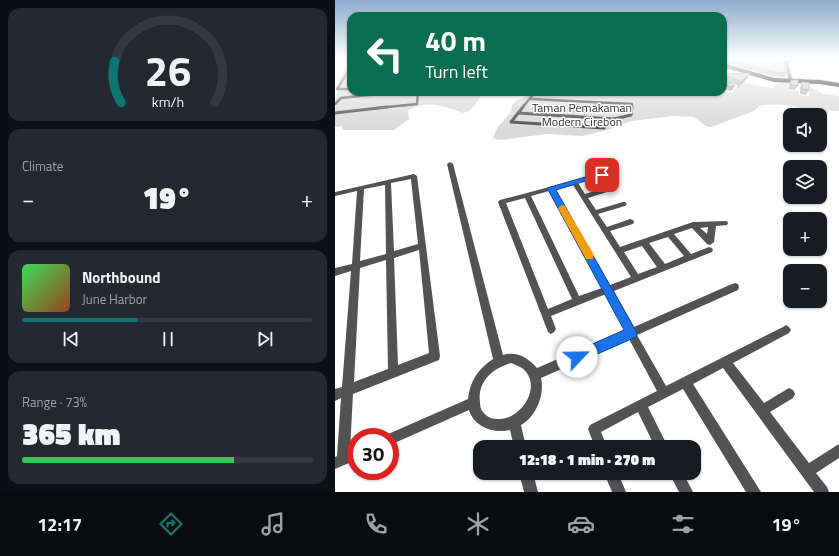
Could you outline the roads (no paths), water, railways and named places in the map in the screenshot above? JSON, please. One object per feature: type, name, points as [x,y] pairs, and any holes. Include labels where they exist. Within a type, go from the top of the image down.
[{"type":"highway","points":[[791,82],[820,82],[839,85]]},
{"type":"street","points":[[450,164],[499,361]]},
{"type":"street","points":[[551,329],[502,202],[602,175]]},
{"type":"street","points":[[335,194],[414,176],[435,356],[335,395]]},
{"type":"street","points":[[388,182],[393,372]]},
{"type":"street","points":[[574,182],[636,278]]},
{"type":"street","points":[[339,462],[347,390],[361,188]]},
{"type":"street","points":[[551,188],[664,393]]},
{"type":"street","points":[[583,196],[611,188]]},
{"type":"street","points":[[527,195],[577,301]]},
{"type":"street","points":[[593,213],[623,204]]},
{"type":"street","points":[[605,230],[630,222]]},
{"type":"street","points":[[618,251],[693,225],[724,223]]},
{"type":"street","points":[[693,225],[710,242],[712,224]]},
{"type":"street","points":[[669,233],[690,258]]},
{"type":"street","points":[[644,242],[663,268]]},
{"type":"street","points":[[335,272],[423,246]]},
{"type":"street","points":[[545,314],[709,250]]},
{"type":"street","points":[[535,375],[735,287]]},
{"type":"street","points":[[598,440],[594,429],[787,330]]},
{"type":"street","points":[[511,358],[518,359],[528,365],[535,375],[537,392],[525,415],[514,422],[500,426],[487,423],[478,414],[474,402],[474,389],[479,377],[488,367],[499,361],[511,358]]},
{"type":"street","points":[[725,361],[821,492]]},
{"type":"street","points":[[685,382],[754,492]]},
{"type":"street","points":[[762,411],[789,394]]},
{"type":"street","points":[[399,435],[474,402]]},
{"type":"street","points":[[641,405],[659,440]]},
{"type":"street","points":[[514,422],[518,440]]},
{"type":"street","points":[[807,472],[839,450]]},
{"type":"street","points":[[528,480],[531,492]]},
{"type":"street","points":[[614,480],[619,492]]},
{"type":"street","points":[[680,480],[686,492]]},
{"type":"lane","points":[[342,82],[337,90],[347,89]]},
{"type":"lane","points":[[335,104],[341,98],[359,96]]},
{"type":"lane","points":[[335,113],[417,104],[418,96]]},
{"type":"lane","points":[[518,113],[614,119],[631,115],[632,104],[531,98],[518,113],[511,122],[604,128],[614,119]]},
{"type":"park label","name":"Taman Pemakaman Modern Cirebon","points":[[582,114]]}]
